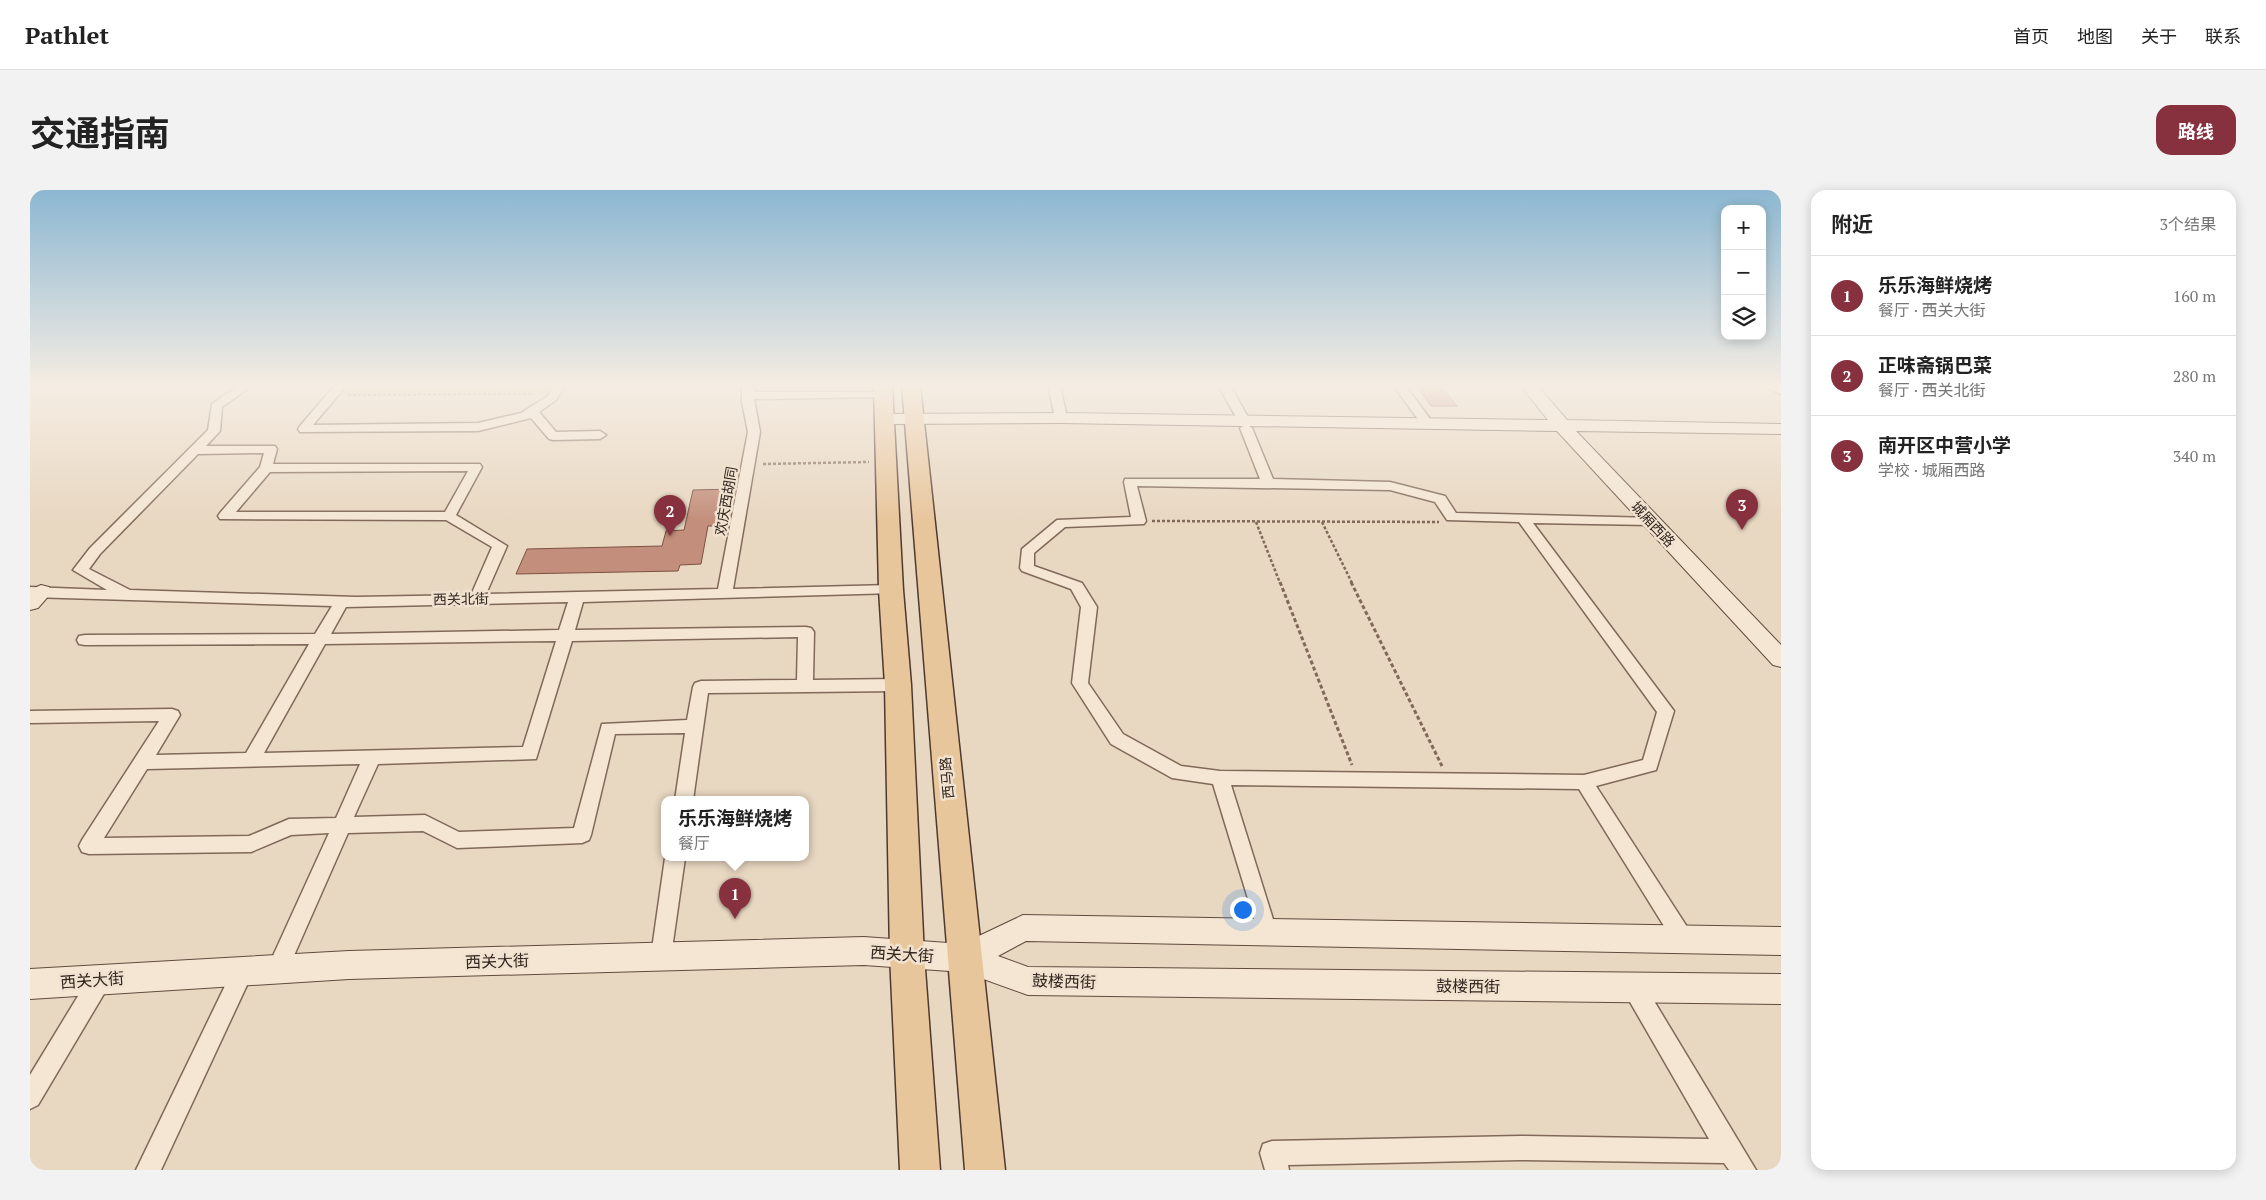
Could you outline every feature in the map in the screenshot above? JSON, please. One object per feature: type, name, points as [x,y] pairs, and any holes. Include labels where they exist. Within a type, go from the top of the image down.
[{"type":"main road","name":"西马路","points":[[891,431],[887,462],[891,590],[898,685],[907,955],[920,1170]]},
{"type":"main road","name":"西马路","points":[[896,431],[964,958],[986,1170]]},
{"type":"street","points":[[128,593],[80,570],[95,552],[214,431]]},
{"type":"street","points":[[548,431],[553,436],[600,435]]},
{"type":"street","name":"欢庆西胡同","points":[[725,593],[754,431]]},
{"type":"street","points":[[1247,431],[1268,483]]},
{"type":"street","name":"城厢西路","points":[[1573,431],[1650,521],[1781,659]]},
{"type":"street","name":"城厢西路","points":[[1574,431],[1781,640]]},
{"type":"street","points":[[1624,431],[1781,436]]},
{"type":"street","points":[[197,450],[271,450],[266,468],[225,516],[449,516],[500,546],[476,599]]},
{"type":"street","points":[[266,468],[476,467],[449,516]]},
{"type":"street","points":[[1523,518],[1666,712],[1650,765],[1584,782],[1220,778],[1178,773],[1117,739],[1080,683],[1089,607],[1077,586],[1027,568],[1027,552],[1062,523],[1139,521],[1130,482],[1390,486],[1440,498],[1452,517],[1523,518],[1650,521]]},
{"type":"street","name":"西关北街","points":[[34,596],[128,593],[342,601],[891,590]]},
{"type":"street","points":[[144,762],[530,754],[577,597]]},
{"type":"street","points":[[251,760],[342,601]]},
{"type":"street","points":[[85,640],[320,639],[806,632],[805,686]]},
{"type":"street","points":[[685,796],[701,687],[898,685]]},
{"type":"street","points":[[30,717],[172,715],[144,762],[89,846],[251,844],[289,827],[424,823],[456,840],[582,835],[608,728],[695,726]]},
{"type":"street","points":[[278,969],[340,826],[372,758]]},
{"type":"street","points":[[1220,778],[1267,932]]},
{"type":"street","points":[[1584,782],[1684,940]]},
{"type":"street","points":[[661,956],[675,861]]},
{"type":"street","points":[[964,958],[1023,928],[1781,941]]},
{"type":"street","name":"西关大街","points":[[30,984],[349,965],[661,956],[864,951],[964,958]]},
{"type":"street","name":"鼓楼西街","points":[[964,958],[1028,981],[1781,989]]},
{"type":"street","points":[[148,1170],[243,970]]},
{"type":"street","points":[[30,1097],[100,980]]},
{"type":"street","points":[[1634,988],[1730,1151],[1744,1170]]},
{"type":"street","points":[[1277,1170],[1272,1153],[1520,1148],[1730,1151]]},
{"type":"path","points":[[748,464],[887,462]]},
{"type":"path","points":[[1139,521],[1438,523],[1452,517]]},
{"type":"path","points":[[1256,522],[1358,779]]},
{"type":"path","points":[[1322,522],[1449,780]]},
{"type":"building","points":[[733,489],[726,526],[708,526],[701,564],[680,565],[678,571],[516,574],[527,549],[662,546],[666,531],[684,530],[693,490]]},
{"type":"place","name":"南开区中营小学","points":[[1742,530]]},
{"type":"place","name":"正味斋锅巴菜","points":[[670,536]]},
{"type":"place","name":"乐乐海鲜烧烤","points":[[735,919]]}]
